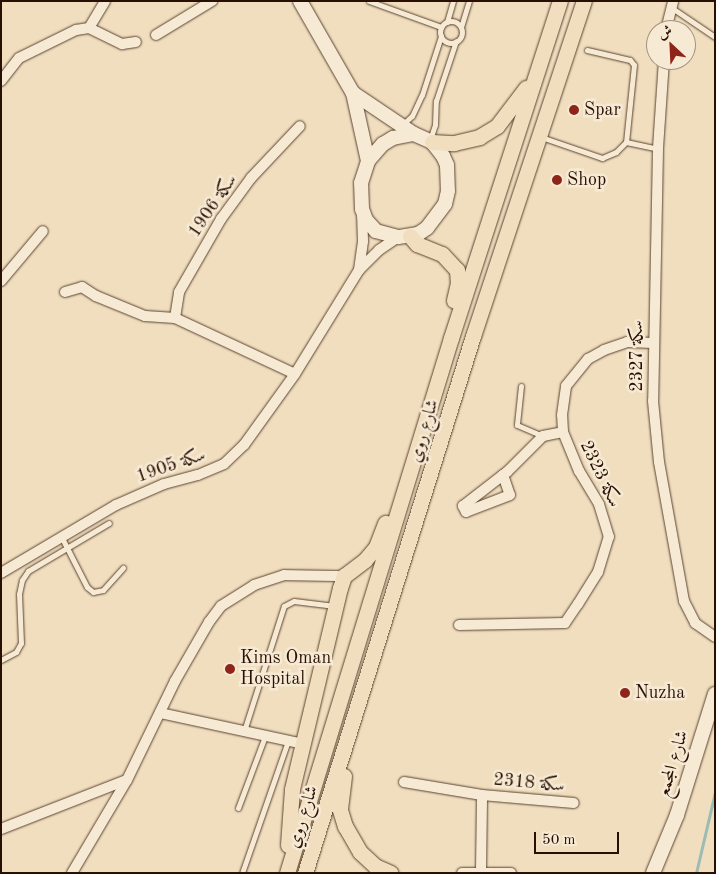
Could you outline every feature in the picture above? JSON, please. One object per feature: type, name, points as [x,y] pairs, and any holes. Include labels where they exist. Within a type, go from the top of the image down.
[{"type":"main road","name":"شارع روي","points":[[287,873],[451,338],[560,1]]},
{"type":"main road","name":"شارع روي","points":[[305,873],[378,649],[538,136],[584,1]]},
{"type":"main road","points":[[431,141],[460,142],[479,137],[497,126],[526,89],[542,56]]},
{"type":"main road","points":[[404,237],[442,254],[457,270],[458,283],[451,315],[451,338]]},
{"type":"main road","points":[[282,873],[290,831],[296,742],[344,576],[365,560],[376,547],[414,460]]},
{"type":"main road","points":[[378,649],[342,785],[340,810],[345,826],[360,852],[375,866],[390,873]]},
{"type":"street","points":[[89,28],[105,1]]},
{"type":"street","points":[[156,35],[212,1]]},
{"type":"street","points":[[301,2],[353,94],[368,161]]},
{"type":"street","points":[[668,20],[672,5]]},
{"type":"street","points":[[1,81],[19,58],[76,30],[89,28],[122,44],[136,42]]},
{"type":"street","name":"سكة 2327","points":[[663,70],[658,149],[653,401],[659,462],[684,601],[695,623],[715,637]]},
{"type":"street","points":[[353,94],[401,127],[431,141],[447,165],[448,191],[437,218],[427,228],[404,237],[376,231],[366,220],[362,209],[361,182],[368,161],[393,138],[414,134]]},
{"type":"street","name":"سكة 1906","points":[[175,318],[179,292],[221,219],[251,178],[300,126]]},
{"type":"street","name":"سكة 1905","points":[[359,270],[363,242],[362,209]]},
{"type":"street","points":[[1,281],[43,231]]},
{"type":"street","name":"سكة 1905","points":[[1,573],[144,491],[224,464],[244,445],[295,374],[359,270],[379,250],[404,237]]},
{"type":"street","points":[[65,292],[82,287],[96,296],[145,316],[175,318],[295,374]]},
{"type":"street","name":"سكة 2323","points":[[459,625],[565,623],[598,572],[609,537],[606,523],[563,432],[562,415],[566,386],[588,359],[627,342],[653,343]]},
{"type":"street","points":[[503,475],[543,436],[563,432]]},
{"type":"street","points":[[72,873],[127,780],[160,713],[209,622],[230,599],[261,582],[284,575],[344,576]]},
{"type":"street","name":"شارع المجمع","points":[[652,873],[677,815],[715,694]]},
{"type":"street","points":[[160,713],[296,742]]},
{"type":"street","points":[[1,829],[127,780]]},
{"type":"street","name":"سكة 2318","points":[[404,782],[482,795],[574,803]]},
{"type":"street","name":"سكة 2318","points":[[481,870],[482,795]]},
{"type":"street","points":[[462,873],[481,870],[511,873]]},
{"type":"lane","points":[[369,1],[441,27]]},
{"type":"lane","points":[[441,27],[447,22],[453,1]]},
{"type":"lane","points":[[431,141],[435,125],[436,101],[456,41],[462,34],[461,27],[469,1]]},
{"type":"lane","points":[[672,5],[715,37]]},
{"type":"lane","points":[[447,22],[457,22],[461,27]]},
{"type":"lane","points":[[401,127],[412,116],[442,36],[441,27]]},
{"type":"lane","points":[[442,36],[446,41],[456,41]]},
{"type":"lane","points":[[538,136],[602,158],[616,152],[626,142],[634,65],[630,60],[587,50]]},
{"type":"lane","points":[[626,142],[658,149]]},
{"type":"lane","points":[[521,386],[517,425],[543,436]]},
{"type":"lane","points":[[1,660],[16,652],[21,643],[22,580],[28,571],[110,523]]},
{"type":"lane","points":[[62,538],[87,587],[93,592],[103,590],[123,568]]},
{"type":"lane","points":[[244,731],[284,606],[294,601],[336,606]]},
{"type":"lane","points":[[238,808],[265,736]]},
{"type":"lane","points":[[242,873],[296,742]]},
{"type":"waterway","points":[[696,873],[715,792]]},
{"type":"place","name":"Spar","points":[[574,110]]},
{"type":"place","name":"Shop","points":[[557,180]]},
{"type":"place","name":"Kims Oman Hospital","points":[[230,669]]},
{"type":"place","name":"Nuzha","points":[[625,693]]}]
